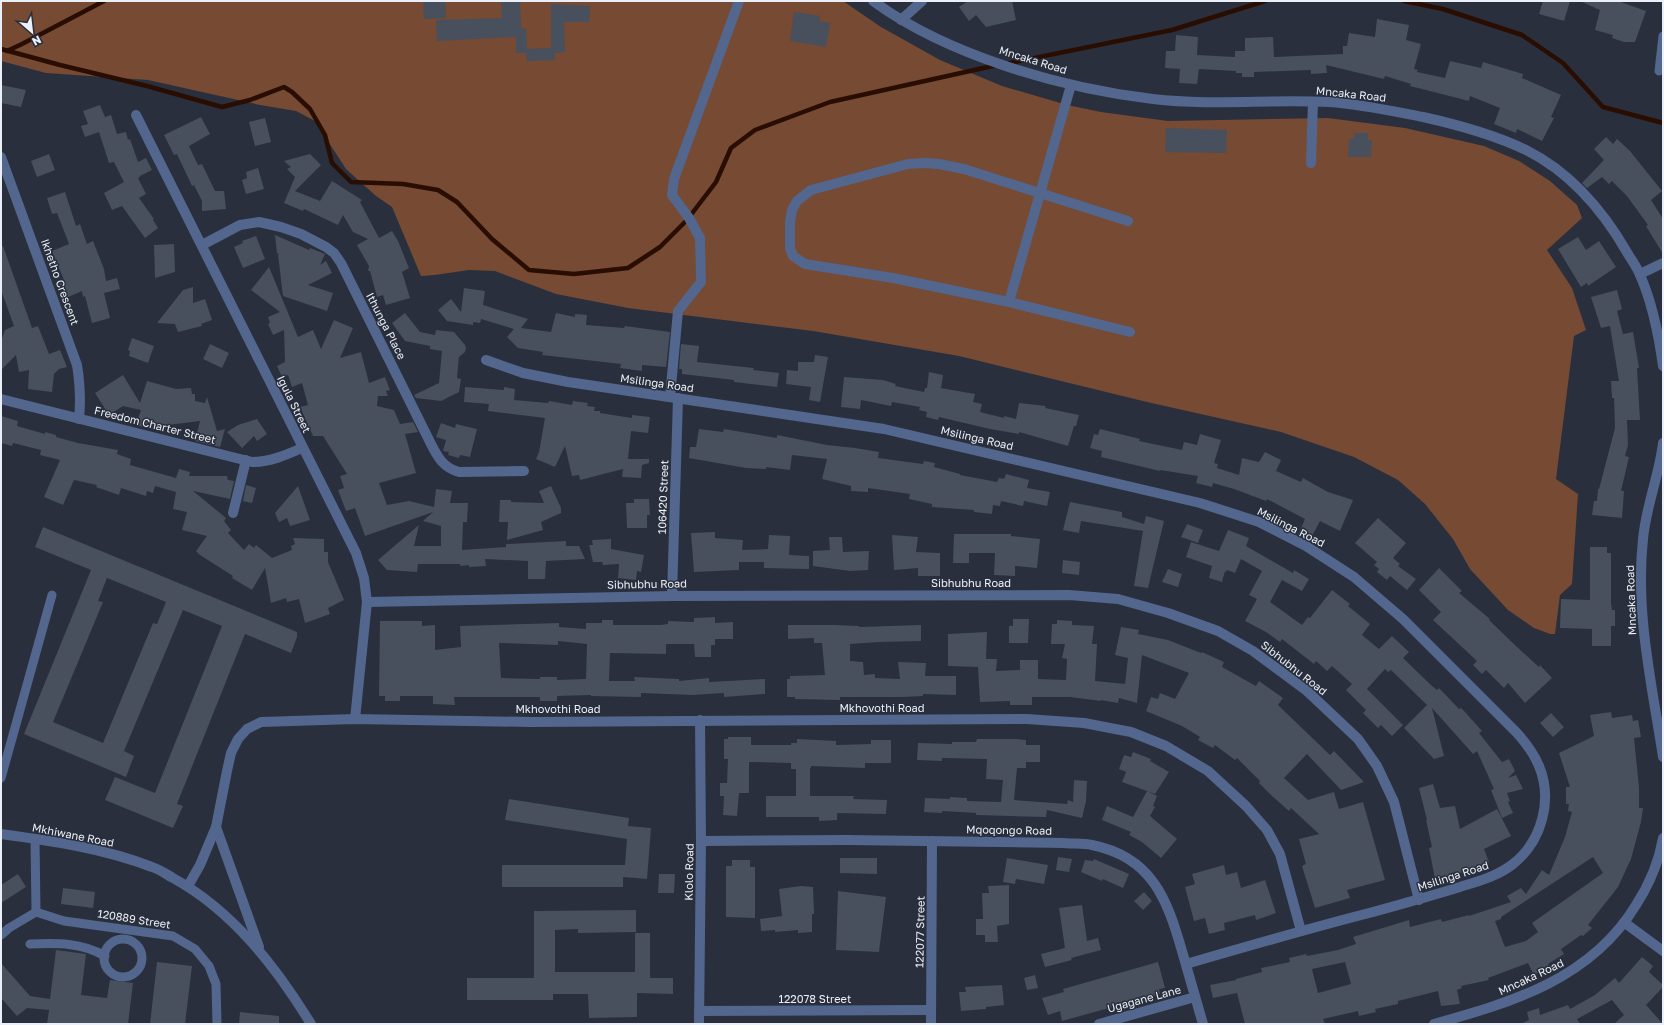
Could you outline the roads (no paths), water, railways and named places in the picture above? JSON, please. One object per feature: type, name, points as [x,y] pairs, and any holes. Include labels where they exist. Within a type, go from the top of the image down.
[{"type":"street","name":"106420 Street","points":[[672,596],[674,397],[678,311],[701,282],[700,238],[689,218],[672,195],[674,179],[739,1]]},
{"type":"street","name":"Mncaka Road","points":[[873,1],[901,20],[965,51],[1027,73],[1071,84],[1154,99],[1231,102],[1330,102],[1391,110],[1490,134],[1528,151],[1560,173],[1589,198],[1615,232],[1640,274],[1660,342],[1663,366]]},
{"type":"street","points":[[901,20],[922,1]]},
{"type":"street","points":[[1009,302],[1071,84]]},
{"type":"street","points":[[1311,163],[1314,102]]},
{"type":"street","name":"Igula Street","points":[[136,115],[356,553],[364,578],[367,602],[355,719]]},
{"type":"street","name":"Ikhetho Crescent","points":[[1,157],[77,365],[81,387],[79,419]]},
{"type":"street","points":[[1128,221],[964,169],[940,164],[908,164],[811,190],[796,201],[792,210],[790,222],[790,248],[793,256],[805,264],[893,278],[1009,302],[1130,332]]},
{"type":"street","name":"Ithunga Place","points":[[202,245],[240,225],[258,222],[281,226],[302,234],[326,247],[334,253],[341,263],[431,444],[444,465],[451,470],[459,472],[524,471]]},
{"type":"street","points":[[1640,274],[1663,263]]},
{"type":"street","name":"Msilinga Road","points":[[486,360],[523,373],[568,382],[884,429],[1200,504],[1259,522],[1306,546],[1354,577],[1403,619],[1518,733],[1533,753],[1543,778],[1545,791],[1543,818],[1532,844],[1513,865],[1489,878],[1419,900],[1301,931],[1186,964]]},
{"type":"street","name":"Freedom Charter Street","points":[[1,399],[246,460],[263,462],[302,448]]},
{"type":"street","name":"Mncaka Road","points":[[1663,443],[1661,462],[1650,500],[1643,538],[1640,577],[1643,625],[1663,757]]},
{"type":"street","points":[[234,513],[246,460]]},
{"type":"street","name":"Sibhubhu Road","points":[[367,602],[672,596],[1069,595],[1118,599],[1168,612],[1218,631],[1253,651],[1307,691],[1358,739],[1378,766],[1394,802],[1419,900]]},
{"type":"street","name":"Mkhovothi Road","points":[[188,886],[207,850],[216,827],[226,771],[238,739],[246,729],[261,722],[355,719],[531,722],[1027,719],[1084,723],[1131,732],[1166,746],[1208,772],[1246,806],[1267,830],[1280,854],[1301,931]]},
{"type":"street","name":"Klolo Road","points":[[699,1024],[702,841],[700,720]]},
{"type":"street","points":[[216,827],[260,951]]},
{"type":"street","name":"Mkhiwane Road","points":[[1,834],[105,851],[153,867],[188,886],[211,903],[260,951],[291,991],[311,1024]]},
{"type":"street","name":"Mncaka Road","points":[[1434,1024],[1495,1007],[1555,981],[1589,959],[1604,946],[1625,923],[1641,898],[1650,880],[1663,838]]},
{"type":"street","name":"Mqoqongo Road","points":[[702,841],[932,841],[1071,843],[1091,845],[1116,853],[1133,863],[1149,876],[1162,893],[1172,915],[1203,1024]]},
{"type":"street","name":"122077 Street","points":[[931,1024],[932,841]]},
{"type":"street","points":[[1625,923],[1663,951]]},
{"type":"street","name":"Ugagane Lane","points":[[1099,1024],[1195,997]]},
{"type":"street","name":"122078 Street","points":[[699,1011],[931,1010]]},
{"type":"lane","points":[[1659,71],[1663,36]]},
{"type":"lane","points":[[1,778],[52,595]]},
{"type":"lane","points":[[1,935],[9,928],[36,912],[35,839]]},
{"type":"lane","name":"120889 Street","points":[[36,912],[64,921],[173,936],[195,949],[209,966],[216,984],[217,1024]]},
{"type":"lane","points":[[128,940],[129,930]]},
{"type":"lane","points":[[128,940],[138,947],[142,959],[137,971],[126,977],[113,974],[105,964],[105,956],[110,946],[115,942],[128,940]]},
{"type":"lane","points":[[30,944],[78,945],[94,950],[105,956]]},
{"type":"waterway","points":[[7,51],[104,1]]},
{"type":"waterway","points":[[1005,64],[1172,30],[1265,1]]},
{"type":"waterway","points":[[1404,1],[1443,9],[1522,35],[1563,63],[1603,107],[1663,123]]},
{"type":"waterway","points":[[1,49],[147,86],[222,107],[250,100],[284,87],[292,92],[310,109],[325,135],[332,163],[351,182],[403,184],[438,190],[457,202],[492,239],[529,270],[574,274],[628,268],[660,247],[687,220],[716,182],[731,148],[755,130],[830,102],[997,65]]}]
